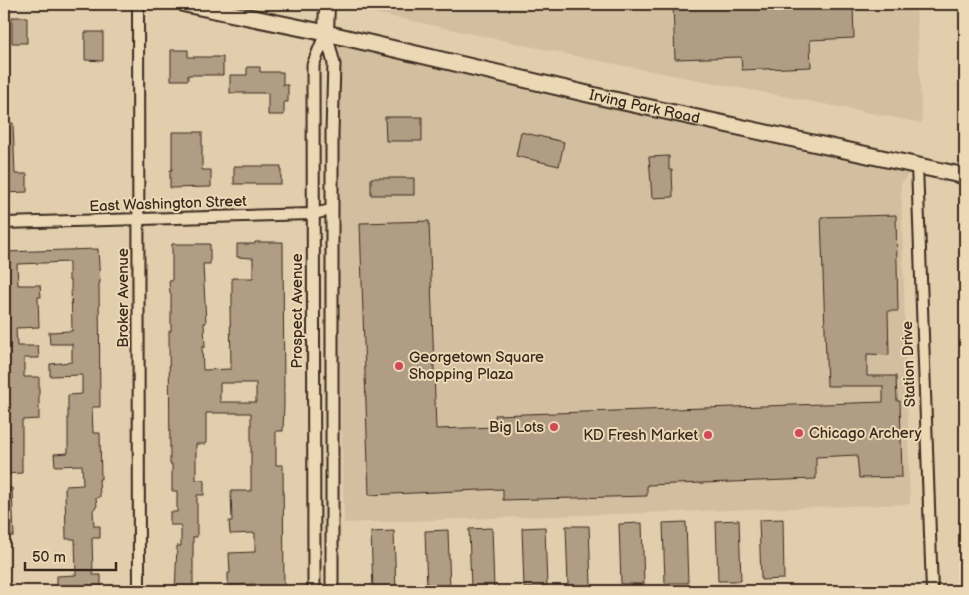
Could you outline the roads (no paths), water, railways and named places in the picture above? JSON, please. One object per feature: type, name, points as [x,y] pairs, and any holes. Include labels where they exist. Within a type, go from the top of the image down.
[{"type":"main road","name":"Irving Park Road","points":[[184,4],[326,33],[605,98],[965,176]]},
{"type":"main road","name":"Prospect Avenue","points":[[326,33],[327,4]]},
{"type":"street","name":"Broker Avenue","points":[[138,4],[139,591]]},
{"type":"street","name":"Prospect Avenue","points":[[326,33],[334,64],[332,133],[332,591]]},
{"type":"street","name":"Prospect Avenue","points":[[314,591],[313,65],[326,33]]},
{"type":"street","name":"Station Drive","points":[[916,165],[932,591]]},
{"type":"street","name":"East Washington Street","points":[[4,223],[312,214],[332,210]]},
{"type":"place","name":"Georgetown Square Shopping Plaza","points":[[399,366]]},
{"type":"place","name":"Big Lots","points":[[554,427]]},
{"type":"place","name":"Chicago Archery","points":[[799,433]]},
{"type":"place","name":"KD Fresh Market","points":[[708,435]]}]
